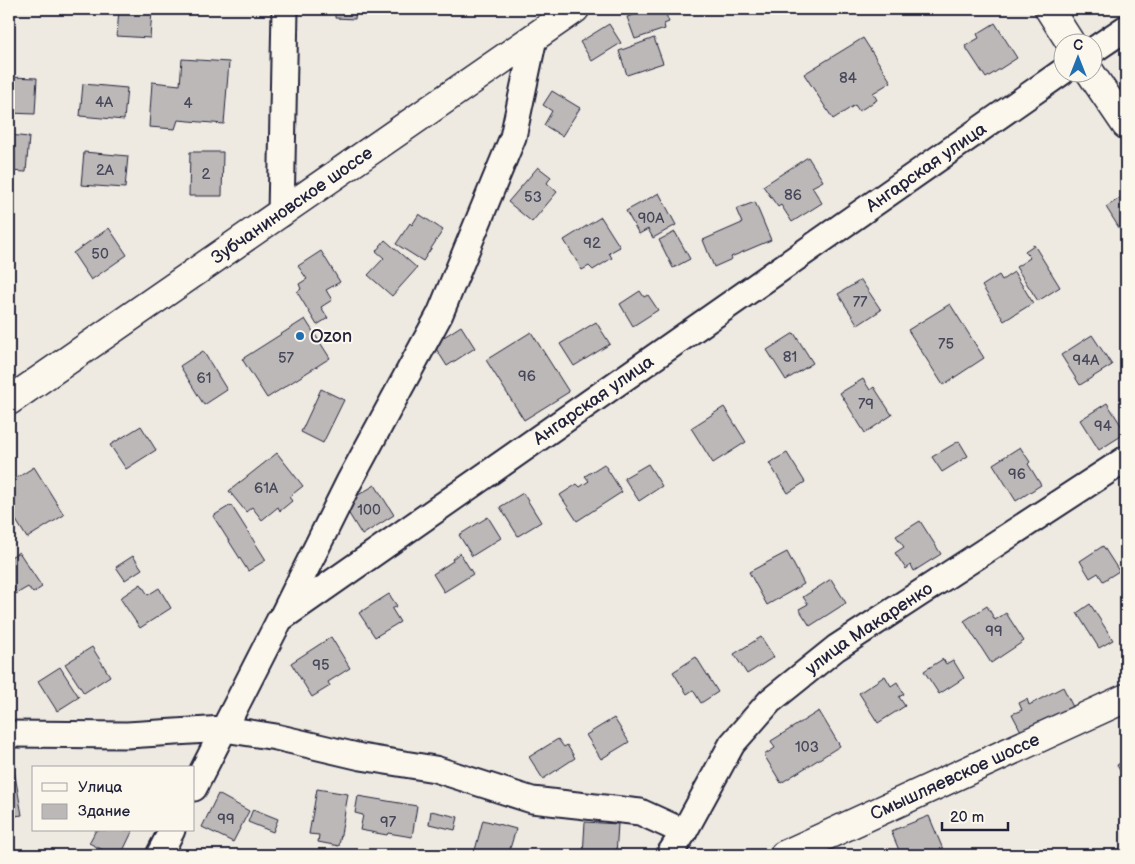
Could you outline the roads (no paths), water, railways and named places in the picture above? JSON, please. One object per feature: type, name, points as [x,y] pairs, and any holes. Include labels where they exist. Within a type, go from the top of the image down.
[{"type":"main road","name":"Зубчаниновское шоссе","points":[[9,401],[575,9]]},
{"type":"main road","points":[[1049,9],[1064,32]]},
{"type":"main road","points":[[1097,82],[1126,125]]},
{"type":"main road","name":"Смышляевское шоссе","points":[[784,855],[1126,698]]},
{"type":"street","points":[[281,214],[286,9]]},
{"type":"street","points":[[1102,44],[1126,28]]},
{"type":"street","points":[[280,619],[349,482],[440,314],[512,137],[534,38]]},
{"type":"street","name":"Ангарская улица","points":[[195,786],[280,619],[1052,79]]},
{"type":"street","name":"улица Макаренко","points":[[669,855],[684,832],[732,744],[770,701],[836,648],[1126,460]]},
{"type":"street","points":[[9,734],[127,735],[224,729],[276,737],[361,757],[435,769],[532,800],[640,812],[684,832]]},
{"type":"street","points":[[159,855],[171,832]]},
{"type":"place","name":"Ozon","points":[[300,336]]}]
